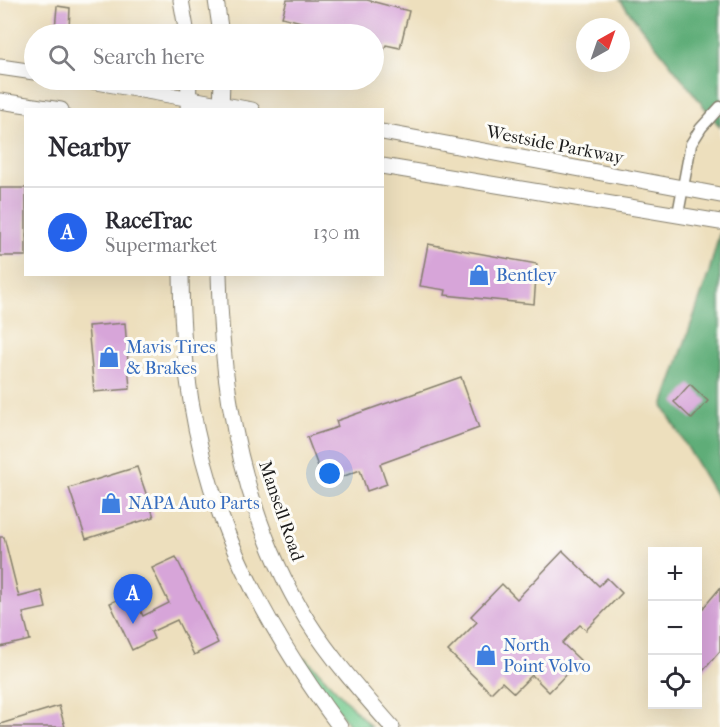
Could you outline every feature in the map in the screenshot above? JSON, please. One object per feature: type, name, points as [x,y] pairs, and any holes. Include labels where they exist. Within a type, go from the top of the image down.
[{"type":"main road","points":[[182,0],[186,24]]},
{"type":"main road","points":[[216,0],[220,24]]},
{"type":"main road","points":[[0,67],[24,71]]},
{"type":"main road","points":[[128,90],[188,104],[221,107],[222,90]]},
{"type":"main road","points":[[0,101],[47,108]]},
{"type":"main road","name":"Westside Parkway","points":[[384,132],[720,195]]},
{"type":"main road","points":[[384,166],[720,222]]},
{"type":"main road","points":[[181,276],[183,349],[189,398],[199,446],[227,537],[276,634],[340,727]]},
{"type":"main road","name":"Mansell Road","points":[[219,276],[221,338],[230,410],[271,550],[308,621],[350,679],[392,727]]},
{"type":"street","points":[[678,214],[691,144],[701,128],[720,107]]},
{"type":"green space","points":[[620,0],[720,0],[720,127]]},
{"type":"green space","points":[[720,231],[720,503],[663,406],[709,272]]},
{"type":"green space","points":[[305,657],[371,727],[350,727],[302,660]]},
{"type":"building","points":[[287,0],[367,0],[409,11],[400,48],[386,45],[384,50],[384,24],[308,24],[282,17]]},
{"type":"building","points":[[57,6],[70,8],[69,24],[55,24]]},
{"type":"building","points":[[0,188],[24,188],[24,256],[0,256]]},
{"type":"building","name":"Bentley","points":[[428,244],[537,264],[534,304],[445,295],[446,290],[420,286]]},
{"type":"building","name":"Mavis Tires & Brakes","points":[[125,323],[130,389],[94,392],[88,326]]},
{"type":"building","points":[[461,377],[479,428],[380,464],[387,484],[367,491],[360,470],[334,480],[329,465],[319,469],[307,437],[338,427],[336,421]]},
{"type":"building","points":[[690,384],[708,401],[692,419],[674,402]]},
{"type":"building","name":"NAPA Auto Parts","points":[[137,467],[154,517],[86,539],[69,488]]},
{"type":"building","points":[[0,537],[4,537],[19,597],[42,591],[46,608],[23,613],[30,640],[0,647]]},
{"type":"building","points":[[563,551],[599,586],[607,578],[622,593],[586,630],[580,625],[562,643],[580,660],[549,692],[532,675],[514,693],[502,682],[491,693],[448,651],[477,622],[471,616],[502,584],[517,599]]},
{"type":"building","points":[[176,557],[218,643],[194,655],[177,620],[151,632],[154,639],[132,650],[110,603],[132,593],[143,616],[169,603],[152,568]]},
{"type":"building","points":[[720,588],[720,651],[702,672],[702,655],[702,609]]},
{"type":"building","points":[[59,706],[65,727],[0,727],[0,724]]},
{"type":"place","name":"Bentley","points":[[479,275]]},
{"type":"place","name":"Mavis Tires & Brakes","points":[[109,357]]},
{"type":"place","name":"NAPA Auto Parts","points":[[111,503]]},
{"type":"place","name":"RaceTrac","points":[[133,624]]},
{"type":"place","name":"North Point Volvo","points":[[486,655]]}]
